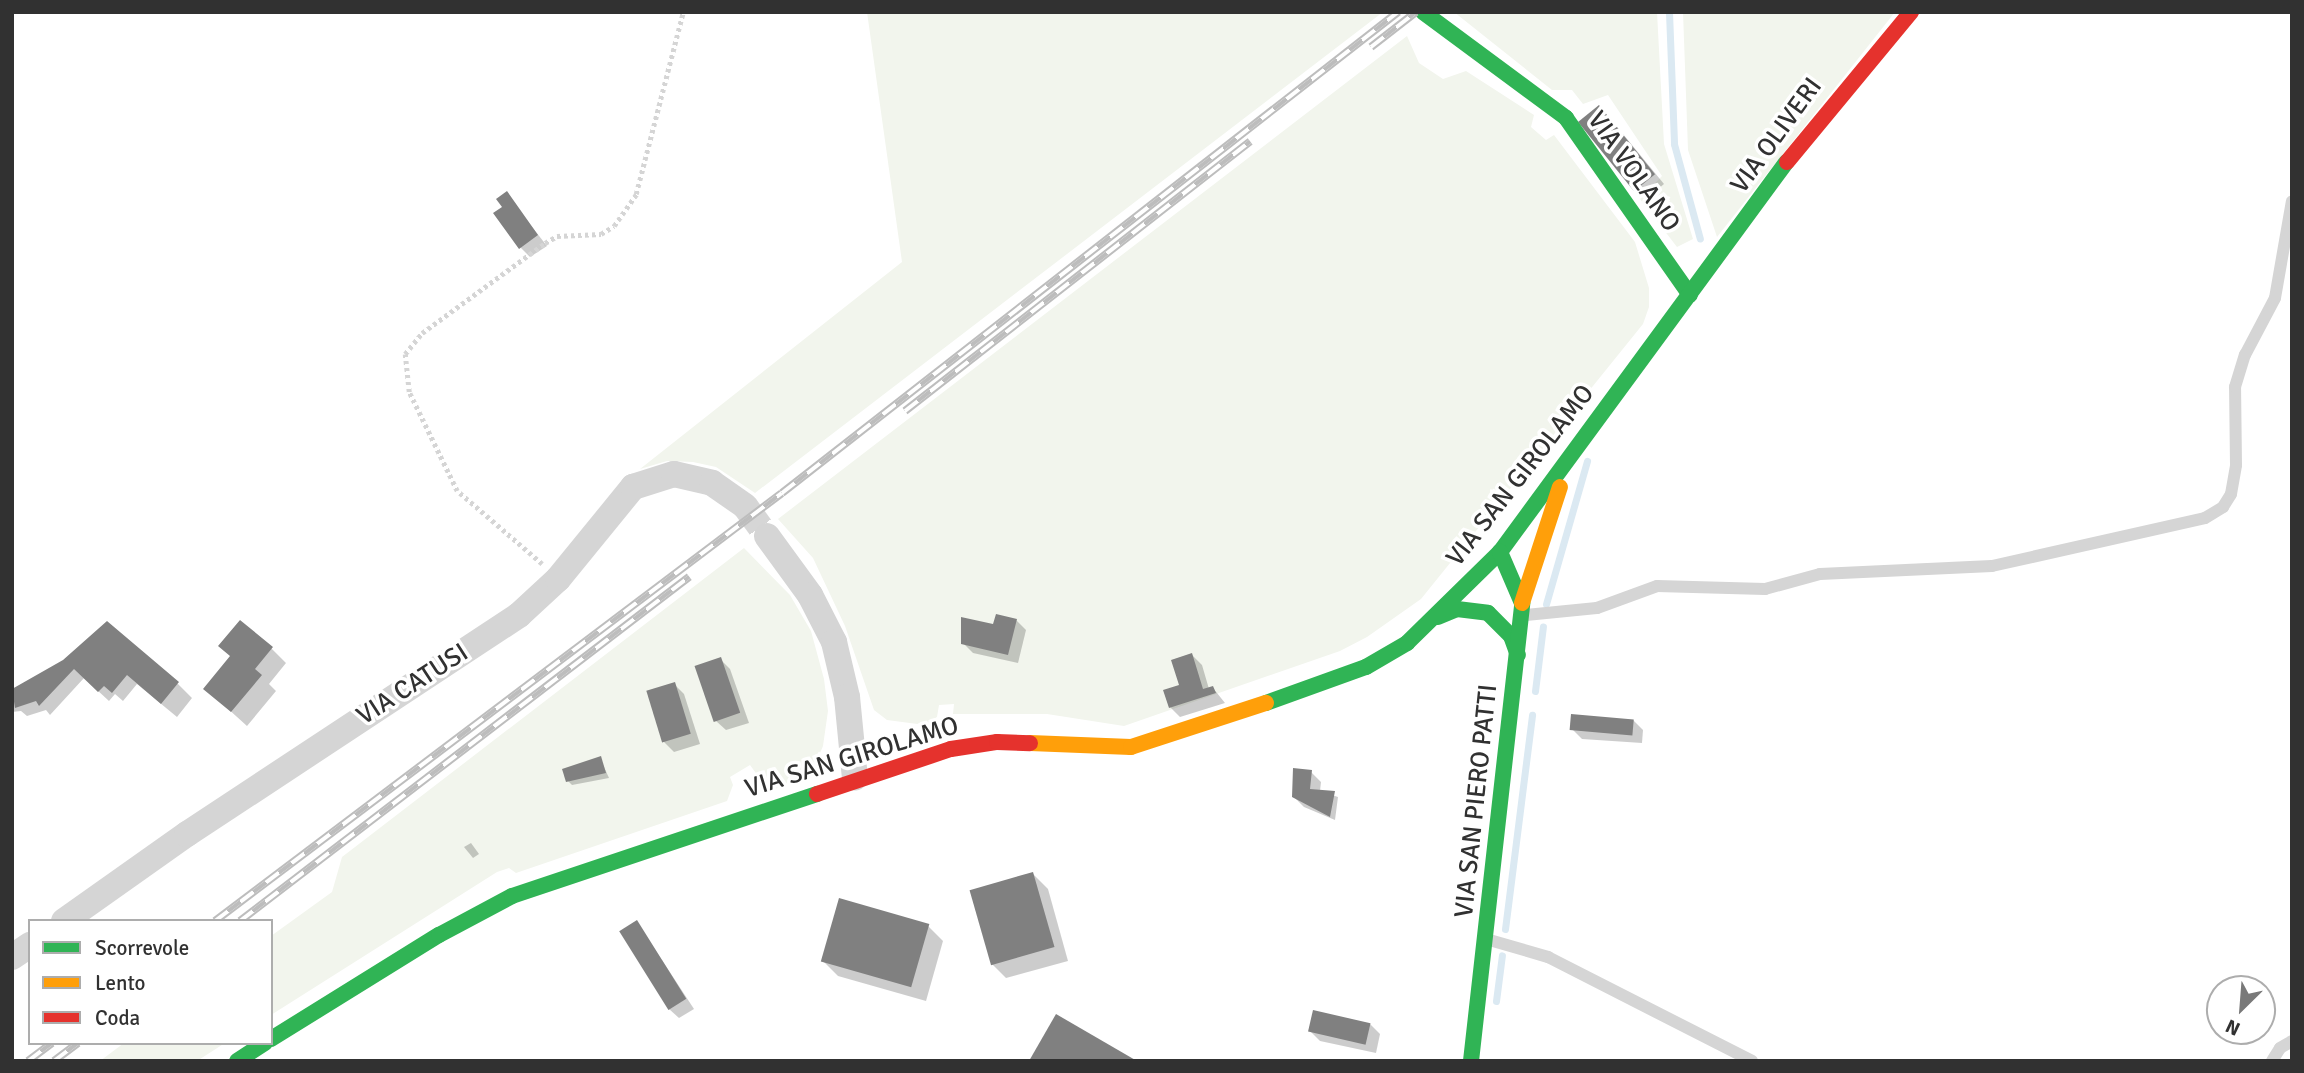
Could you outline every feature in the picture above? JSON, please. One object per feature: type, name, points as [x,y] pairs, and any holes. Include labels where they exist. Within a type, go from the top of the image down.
[{"type":"street","name":"VIA VOLANO","points":[[1423,12],[1566,118],[1690,295]]},
{"type":"street","name":"VIA OLIVERI","points":[[1690,295],[1819,118],[1911,12]]},
{"type":"street","name":"VIA SAN GIROLAMO","points":[[273,1038],[439,935],[512,897],[855,778],[951,749],[996,742],[1111,747],[1159,741],[1366,667],[1408,643],[1438,617],[1500,552],[1690,295]]},
{"type":"street","points":[[1522,609],[1573,453]]},
{"type":"street","name":"VIA CATUSI","points":[[67,919],[519,615],[558,579],[633,487],[674,474],[712,483],[745,506]]},
{"type":"street","points":[[767,536],[810,594],[834,642],[848,697],[855,778]]},
{"type":"street","name":"VIA SAN PIERO PATTI","points":[[1471,1061],[1522,609],[1500,552]]},
{"type":"street","points":[[1438,617],[1457,609],[1488,613],[1511,636],[1518,654]]},
{"type":"street","points":[[12,957],[28,946]]},
{"type":"street","points":[[237,1061],[262,1045]]},
{"type":"lane","points":[[1522,609],[1597,607],[1657,586],[1765,589],[1820,574],[1992,566],[2205,518],[2223,507],[2231,494],[2236,465],[2235,387],[2245,355],[2275,298],[2292,201]]},
{"type":"lane","points":[[1486,939],[1548,957],[1752,1061]]},
{"type":"lane","points":[[2272,1061],[2280,1048],[2292,1041]]},
{"type":"path","points":[[558,579],[457,491],[409,391],[405,354],[422,332],[545,243],[557,236],[601,234],[614,226],[636,194],[683,12]]},
{"type":"shaded area","points":[[867,12],[1383,12],[755,493],[716,467],[693,462],[667,461],[640,469],[902,262]]},
{"type":"shaded area","points":[[1454,12],[1657,12],[1664,144],[1693,239],[1677,247],[1640,199],[1662,176],[1608,95],[1583,104],[1572,90],[1552,90]]},
{"type":"shaded area","points":[[1683,12],[1895,12],[1717,237],[1688,150]]},
{"type":"shaded area","points":[[1407,36],[1419,63],[1443,79],[1466,71],[1534,115],[1531,127],[1546,140],[1554,135],[1635,242],[1649,288],[1649,307],[1643,324],[1421,599],[1367,637],[1340,651],[1124,726],[1047,714],[953,714],[954,704],[939,705],[937,717],[925,725],[887,720],[874,710],[845,626],[813,558],[778,519]]},
{"type":"shaded area","points":[[744,548],[790,595],[811,631],[824,679],[828,711],[823,746],[815,765],[802,779],[769,791],[750,765],[730,777],[733,785],[727,801],[516,873],[509,868],[497,872],[273,1014],[273,935],[332,892],[342,857]]},
{"type":"shaded area","points":[[121,1045],[222,1045],[197,1061],[100,1061]]},
{"type":"building","points":[[1599,105],[1655,174],[1634,191],[1578,122]]},
{"type":"building","points":[[507,191],[538,235],[519,249],[493,213],[502,207],[496,199]]},
{"type":"building","points":[[996,614],[1017,619],[1008,655],[961,644],[961,617],[993,624]]},
{"type":"building","points":[[240,620],[273,647],[255,669],[262,675],[231,712],[203,689],[230,656],[218,646]]},
{"type":"building","points":[[107,621],[179,682],[161,704],[127,675],[112,693],[104,686],[98,692],[74,669],[39,706],[36,701],[15,708],[12,689],[63,660]]},
{"type":"building","points":[[1192,653],[1203,689],[1213,686],[1216,693],[1169,708],[1163,690],[1179,685],[1171,660]]},
{"type":"building","points":[[721,657],[740,713],[714,722],[695,666]]},
{"type":"building","points":[[675,682],[691,734],[662,742],[646,691]]},
{"type":"building","points":[[1571,714],[1634,719],[1632,735],[1570,730]]},
{"type":"building","points":[[601,756],[606,773],[566,782],[562,769]]},
{"type":"building","points":[[1293,768],[1312,770],[1310,789],[1335,791],[1330,817],[1292,797]]},
{"type":"building","points":[[1033,872],[1054,947],[991,965],[970,890]]},
{"type":"building","points":[[839,898],[929,924],[911,987],[821,961]]},
{"type":"building","points":[[637,920],[686,999],[668,1010],[619,931]]},
{"type":"building","points":[[1313,1010],[1370,1023],[1366,1045],[1308,1031]]},
{"type":"building","points":[[1056,1014],[1137,1061],[1029,1061]]},
{"type":"waterway","points":[[1669,12],[1674,144],[1700,239]]},
{"type":"waterway","points":[[1546,604],[1587,461]]},
{"type":"waterway","points":[[1535,691],[1543,626]]},
{"type":"waterway","points":[[1505,929],[1532,715]]},
{"type":"waterway","points":[[1496,1001],[1502,955]]},
{"type":"tunnel","points":[[745,506],[767,536]]},
{"type":"railway","points":[[218,919],[782,493],[1398,12]]},
{"type":"railway","points":[[1371,47],[1416,12]]},
{"type":"railway","points":[[905,411],[1250,141]]},
{"type":"railway","points":[[243,919],[689,577]]},
{"type":"railway","points":[[28,1061],[49,1045]]},
{"type":"railway","points":[[54,1061],[75,1045]]},
{"type":"traffic: fast","points":[[1423,12],[1566,118],[1690,295]]},
{"type":"traffic: fast","points":[[1266,703],[1366,667],[1407,643],[1500,552],[1787,162]]},
{"type":"traffic: fast","points":[[1471,1061],[1522,603],[1500,552]]},
{"type":"traffic: fast","points":[[1438,617],[1457,609],[1488,613],[1511,636],[1518,655]]},
{"type":"traffic: fast","points":[[273,1038],[439,935],[512,896],[817,794]]},
{"type":"traffic: fast","points":[[237,1061],[262,1045]]},
{"type":"traffic: slow","points":[[1522,603],[1560,487]]},
{"type":"traffic: slow","points":[[1030,743],[1131,747],[1266,703]]},
{"type":"traffic: jam","points":[[1787,162],[1911,12]]},
{"type":"traffic: jam","points":[[817,794],[951,749],[997,742],[1030,743]]}]
